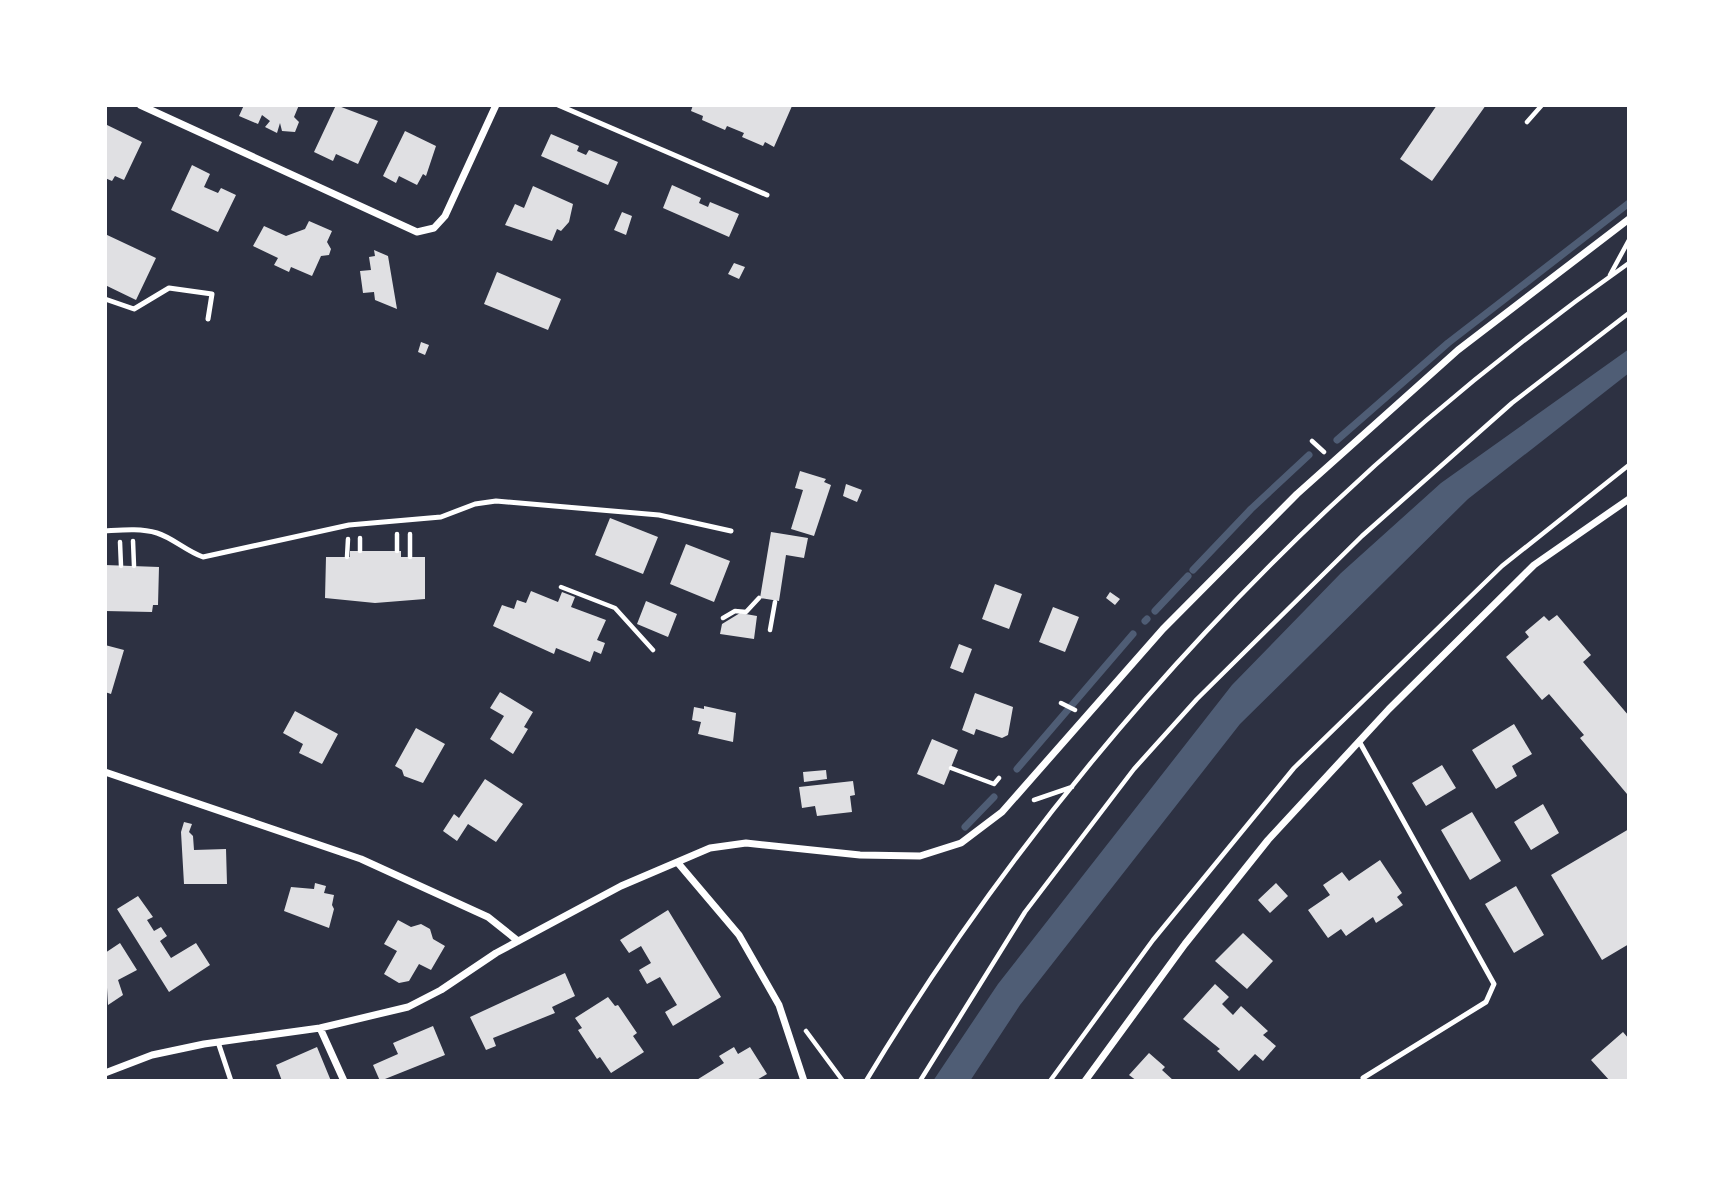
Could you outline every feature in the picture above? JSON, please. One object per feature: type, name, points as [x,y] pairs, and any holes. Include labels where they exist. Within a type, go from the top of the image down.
[{"type":"street","points":[[140,105],[410,231],[426,230],[445,216],[496,105]]},
{"type":"street","points":[[105,1073],[152,1055],[218,1042],[320,1028],[408,1007],[441,990],[518,941],[621,886],[710,848],[746,843],[860,855],[920,856],[961,843],[1002,812],[1158,634],[1288,503],[1458,350],[1629,219]]},
{"type":"street","points":[[1085,1081],[1177,955],[1268,840],[1359,741],[1534,565],[1629,499]]},
{"type":"street","points":[[105,772],[361,859],[488,917],[518,941]]},
{"type":"street","points":[[678,863],[739,935],[779,1005],[804,1081]]},
{"type":"street","points":[[320,1028],[344,1081]]},
{"type":"lane","points":[[558,105],[767,195]]},
{"type":"lane","points":[[105,299],[134,309],[169,288],[205,292],[212,295],[208,319]]},
{"type":"lane","points":[[105,531],[133,530],[159,534],[184,551],[203,557],[349,525],[440,517],[475,504],[496,501],[646,513],[731,531]]},
{"type":"lane","points":[[1359,741],[1494,984],[1486,1002],[1363,1078]]},
{"type":"lane","points":[[218,1042],[231,1081]]},
{"type":"path","points":[[1527,122],[1542,105]]},
{"type":"path","points":[[1610,276],[1629,239]]},
{"type":"path","points":[[866,1081],[978,908],[1073,786],[1176,667],[1334,505],[1463,391],[1629,263]]},
{"type":"path","points":[[920,1081],[1025,912],[1133,769],[1188,709],[1362,536],[1512,402],[1629,313]]},
{"type":"path","points":[[1050,1081],[1153,940],[1294,768],[1502,566],[1629,465]]},
{"type":"path","points":[[410,519],[410,557]]},
{"type":"path","points":[[120,530],[121,566]]},
{"type":"path","points":[[133,530],[134,566]]},
{"type":"path","points":[[561,587],[615,608],[653,650]]},
{"type":"path","points":[[723,618],[735,611],[746,612],[759,598]]},
{"type":"path","points":[[770,630],[775,602]]},
{"type":"path","points":[[1061,703],[1074,710]]},
{"type":"path","points":[[951,768],[994,784],[999,778]]},
{"type":"path","points":[[1002,812],[1013,811],[1053,791],[1073,786]]},
{"type":"path","points":[[805,1031],[843,1081]]},
{"type":"water","points":[[1629,349],[1629,373],[1468,499],[1240,724],[1020,1005],[970,1081],[933,1081],[998,984],[1232,685],[1341,573],[1441,483]]},
{"type":"building","points":[[244,105],[299,105],[294,117],[299,122],[295,132],[282,131],[280,123],[277,133],[265,127],[270,121],[262,115],[258,124],[239,116]]},
{"type":"building","points":[[336,105],[378,121],[358,164],[336,154],[333,161],[314,152]]},
{"type":"building","points":[[693,105],[792,106],[774,147],[765,142],[763,146],[742,137],[744,133],[727,126],[725,130],[702,120],[703,116],[691,111]]},
{"type":"building","points":[[1437,105],[1486,105],[1432,181],[1400,159]]},
{"type":"building","points":[[105,124],[142,142],[124,180],[115,176],[112,181],[105,178]]},
{"type":"building","points":[[405,131],[436,146],[426,176],[423,174],[417,185],[399,176],[396,183],[383,176]]},
{"type":"building","points":[[551,134],[579,146],[577,151],[586,155],[589,150],[618,162],[608,185],[541,156]]},
{"type":"building","points":[[192,165],[210,174],[204,187],[218,193],[221,188],[236,195],[218,232],[171,210]]},
{"type":"building","points":[[672,185],[701,198],[699,203],[708,207],[710,202],[739,214],[729,237],[663,208]]},
{"type":"building","points":[[533,186],[573,204],[569,222],[561,231],[557,229],[552,241],[505,225],[515,204],[524,208]]},
{"type":"building","points":[[622,212],[632,216],[626,235],[614,230]]},
{"type":"building","points":[[309,221],[332,231],[327,242],[331,249],[329,255],[321,256],[312,276],[291,267],[289,272],[274,265],[278,258],[253,246],[264,226],[286,236],[305,229]]},
{"type":"building","points":[[105,234],[156,258],[136,300],[105,285]]},
{"type":"building","points":[[374,250],[388,256],[397,309],[375,300],[374,292],[363,293],[360,271],[371,270],[369,257],[375,256]]},
{"type":"building","points":[[734,263],[745,267],[739,279],[728,274]]},
{"type":"building","points":[[497,272],[561,299],[548,330],[484,304]]},
{"type":"building","points":[[421,342],[429,345],[425,355],[418,352]]},
{"type":"building","points":[[800,471],[826,479],[824,482],[831,485],[814,536],[791,529],[803,490],[795,488]]},
{"type":"building","points":[[846,484],[862,490],[857,502],[843,496]]},
{"type":"building","points":[[610,518],[658,537],[643,574],[595,555]]},
{"type":"building","points":[[771,532],[808,538],[804,558],[786,555],[779,601],[760,598]]},
{"type":"building","points":[[686,544],[730,561],[714,602],[670,584]]},
{"type":"building","points":[[350,551],[401,551],[401,557],[425,557],[425,599],[375,603],[325,598],[326,557],[350,557]]},
{"type":"building","points":[[105,565],[159,567],[158,605],[153,605],[152,612],[105,611]]},
{"type":"building","points":[[995,584],[1022,594],[1009,629],[982,619]]},
{"type":"building","points":[[531,591],[558,602],[562,592],[575,597],[571,607],[606,620],[597,640],[605,643],[601,654],[594,651],[590,662],[556,648],[554,654],[493,626],[502,605],[514,609],[517,600],[526,603]]},
{"type":"building","points":[[1110,592],[1120,599],[1115,605],[1106,598]]},
{"type":"building","points":[[646,601],[677,614],[668,637],[637,624]]},
{"type":"building","points":[[1053,607],[1079,617],[1065,652],[1039,642]]},
{"type":"building","points":[[740,613],[757,616],[754,639],[720,634],[722,624]]},
{"type":"building","points":[[1557,615],[1591,655],[1583,662],[1629,716],[1627,794],[1580,738],[1584,735],[1549,694],[1542,700],[1506,657],[1529,637],[1525,632],[1544,616],[1549,621]]},
{"type":"building","points":[[959,644],[972,649],[963,673],[950,668]]},
{"type":"building","points":[[105,645],[124,650],[111,694],[105,692]]},
{"type":"building","points":[[500,692],[533,712],[524,727],[528,729],[513,754],[490,739],[504,716],[490,708]]},
{"type":"building","points":[[975,693],[1013,707],[1008,735],[1002,738],[976,729],[974,735],[962,730]]},
{"type":"building","points":[[704,706],[736,713],[733,742],[698,734],[701,722],[692,720],[694,707],[704,709]]},
{"type":"building","points":[[295,711],[338,734],[322,764],[299,753],[303,744],[283,733]]},
{"type":"building","points":[[1514,724],[1532,754],[1512,766],[1517,776],[1496,789],[1472,750]]},
{"type":"building","points":[[416,728],[445,744],[423,783],[404,776],[402,770],[395,766]]},
{"type":"building","points":[[932,739],[958,750],[944,785],[917,774]]},
{"type":"building","points":[[1442,765],[1456,788],[1426,806],[1412,783]]},
{"type":"building","points":[[826,770],[827,779],[804,782],[803,772]]},
{"type":"building","points":[[485,779],[523,804],[496,842],[468,824],[457,841],[443,831],[454,814],[459,818]]},
{"type":"building","points":[[853,781],[855,795],[850,796],[852,812],[817,816],[815,806],[802,808],[799,787]]},
{"type":"building","points":[[1543,804],[1559,833],[1531,850],[1514,822]]},
{"type":"building","points":[[1472,812],[1501,861],[1470,880],[1441,830]]},
{"type":"building","points":[[184,822],[192,824],[189,832],[193,836],[194,850],[226,849],[227,884],[184,884],[181,832]]},
{"type":"building","points":[[1629,829],[1629,944],[1602,960],[1551,875]]},
{"type":"building","points":[[1380,860],[1402,893],[1397,897],[1403,905],[1376,923],[1373,917],[1346,936],[1341,929],[1328,938],[1308,910],[1330,895],[1323,885],[1342,872],[1349,881]]},
{"type":"building","points":[[315,883],[326,886],[324,893],[334,895],[329,928],[284,911],[291,887],[314,889]]},
{"type":"building","points":[[1276,883],[1288,896],[1270,913],[1258,900]]},
{"type":"building","points":[[1516,886],[1544,935],[1514,953],[1485,904]]},
{"type":"building","points":[[138,896],[153,917],[147,920],[154,931],[161,927],[167,936],[160,941],[171,958],[196,943],[210,965],[169,992],[117,909]]},
{"type":"building","points":[[668,910],[721,997],[673,1026],[665,1012],[677,1005],[660,977],[647,984],[639,970],[651,963],[641,946],[629,953],[620,940]]},
{"type":"building","points":[[398,920],[411,927],[421,924],[430,929],[433,939],[445,946],[431,970],[419,964],[409,981],[399,983],[384,974],[397,951],[384,944]]},
{"type":"building","points":[[1243,933],[1273,961],[1247,989],[1215,961]]},
{"type":"building","points":[[120,943],[137,970],[118,980],[123,995],[108,1005],[105,953]]},
{"type":"building","points":[[565,973],[575,996],[552,1007],[555,1013],[493,1038],[496,1046],[486,1050],[470,1017]]},
{"type":"building","points":[[1215,984],[1229,997],[1222,1004],[1233,1015],[1241,1006],[1268,1031],[1263,1035],[1276,1046],[1263,1061],[1255,1054],[1239,1071],[1217,1051],[1220,1049],[1183,1019]]},
{"type":"building","points":[[608,997],[615,1006],[618,1005],[637,1033],[633,1036],[644,1052],[611,1073],[600,1057],[597,1059],[578,1030],[582,1028],[575,1018]]},
{"type":"building","points":[[433,1026],[445,1055],[380,1081],[373,1065],[398,1054],[393,1043]]},
{"type":"building","points":[[1623,1032],[1629,1039],[1629,1081],[1610,1081],[1591,1060]]},
{"type":"building","points":[[317,1047],[331,1081],[282,1081],[276,1065]]},
{"type":"building","points":[[734,1047],[738,1054],[750,1047],[767,1074],[755,1081],[695,1081],[724,1063],[719,1056]]},
{"type":"building","points":[[1149,1053],[1165,1067],[1162,1070],[1174,1081],[1137,1081],[1129,1075]]},
{"type":"waterway","points":[[1337,440],[1448,343],[1629,203]]},
{"type":"waterway","points":[[1193,570],[1251,509],[1309,455]]},
{"type":"waterway","points":[[1155,611],[1188,576]]},
{"type":"waterway","points":[[1017,769],[1133,634]]},
{"type":"waterway","points":[[965,827],[994,797]]}]
